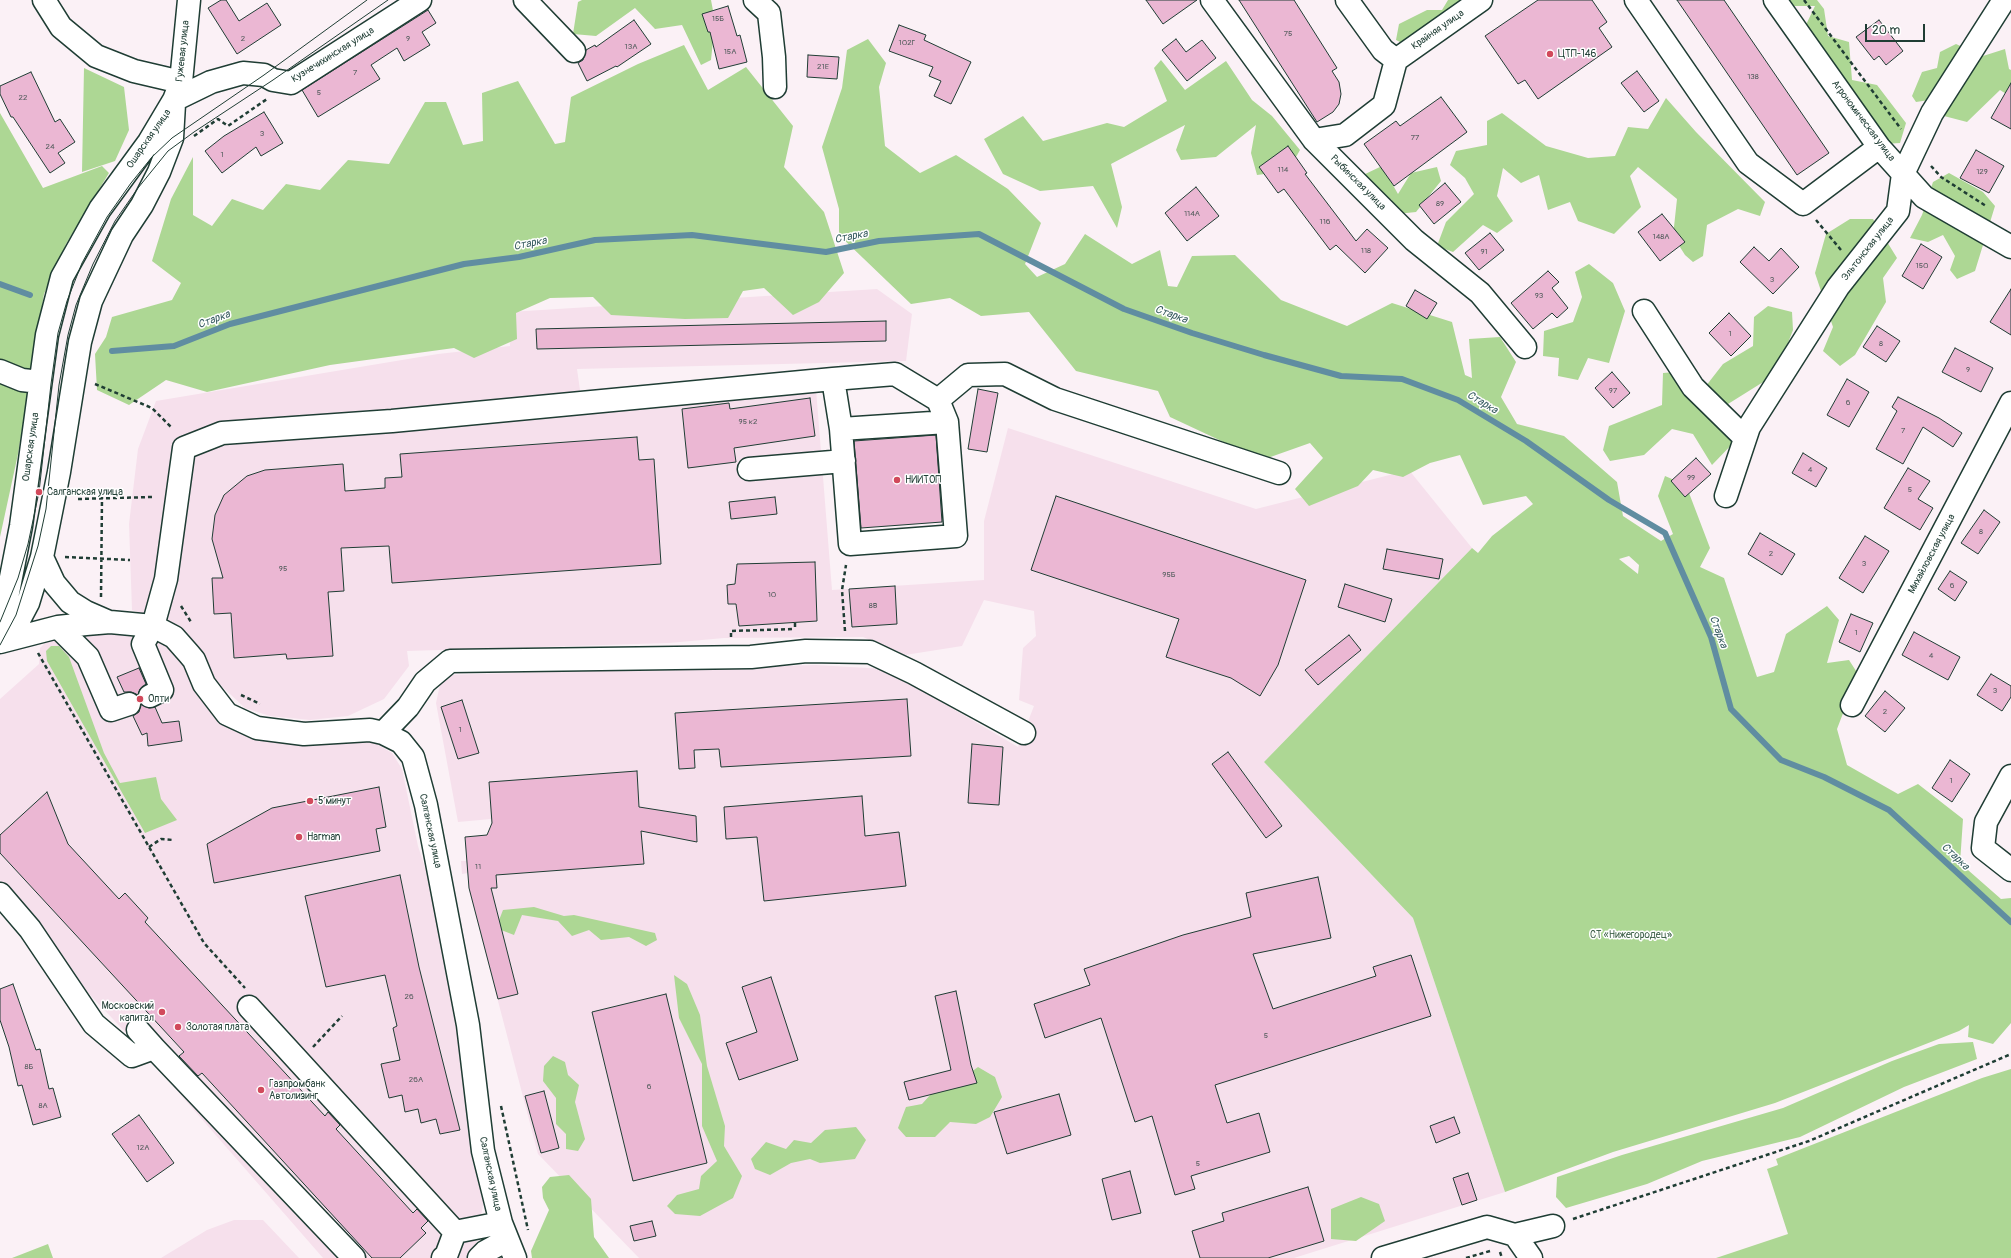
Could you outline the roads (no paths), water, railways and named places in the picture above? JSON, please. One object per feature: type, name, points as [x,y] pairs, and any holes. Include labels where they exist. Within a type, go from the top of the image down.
[{"type":"street","points":[[44,0],[61,27],[96,56],[178,91]]},
{"type":"street","name":"Гужевая улица","points":[[178,91],[189,0]]},
{"type":"street","name":"Кузнечихинская улица","points":[[178,91],[244,73],[264,75],[273,80],[291,84],[420,0]]},
{"type":"street","points":[[525,0],[574,50]]},
{"type":"street","points":[[755,0],[769,13],[774,57],[775,87]]},
{"type":"street","name":"Рыбинская улица","points":[[1212,0],[1314,140],[1414,240],[1480,294],[1525,347]]},
{"type":"street","points":[[1314,140],[1345,135],[1384,105],[1396,60],[1383,50],[1348,0]]},
{"type":"street","name":"Крайняя улица","points":[[1396,60],[1481,0]]},
{"type":"street","points":[[1636,0],[1748,163],[1803,204],[1879,147]]},
{"type":"street","name":"Агрономическая улица","points":[[1775,0],[1879,147],[1924,197],[2011,247]]},
{"type":"street","name":"Эльтонская улица","points":[[1726,496],[1749,427],[1838,287],[1898,211],[1903,174],[1932,113],[2003,0]]},
{"type":"street","name":"Ошарская улица","points":[[0,634],[21,526],[47,335],[62,277],[100,209],[149,142],[178,91]]},
{"type":"street","name":"Ошарская улица","points":[[0,641],[18,622],[28,603],[42,557],[60,472],[80,342],[91,301],[122,235],[142,205],[168,151],[172,138],[178,91]]},
{"type":"street","points":[[1644,310],[1693,388],[1745,438]]},
{"type":"street","points":[[0,371],[22,380],[40,382]]},
{"type":"street","points":[[150,696],[162,690],[143,644],[153,626],[166,579],[184,448],[222,433],[392,420],[833,379],[895,374],[938,400],[947,422],[956,536],[850,544],[841,429],[833,379]]},
{"type":"street","points":[[938,400],[968,375],[1005,374],[1055,399],[1279,472]]},
{"type":"street","name":"Михайловская улица","points":[[1852,704],[2011,403]]},
{"type":"street","points":[[841,429],[947,422]]},
{"type":"street","points":[[749,469],[844,461]]},
{"type":"street","name":"Салганская улица","points":[[42,557],[54,583],[70,602],[86,612],[110,622]]},
{"type":"street","name":"Салганская улица","points":[[0,641],[58,627],[110,622],[153,626],[174,637],[189,654],[194,660],[204,684],[227,714],[257,728],[304,734],[350,730],[370,730],[383,733],[401,742],[413,757],[426,805],[468,1025],[483,1151],[508,1241]]},
{"type":"street","points":[[58,627],[88,657],[111,710],[129,704]]},
{"type":"street","points":[[383,733],[408,707],[425,682],[450,660],[751,657],[806,651],[870,652],[914,673],[1024,733]]},
{"type":"street","points":[[2011,776],[1986,822],[1983,848],[2011,870]]},
{"type":"street","points":[[0,894],[30,929],[94,1024],[132,1056],[154,1048]]},
{"type":"street","points":[[247,998],[455,1232],[508,1241]]},
{"type":"street","points":[[138,1030],[354,1258]]},
{"type":"street","points":[[1507,1242],[1553,1226]]},
{"type":"street","points":[[1383,1258],[1487,1227],[1531,1258]]},
{"type":"street","points":[[443,1258],[446,1256],[455,1232]]},
{"type":"street","points":[[479,1258],[486,1252],[508,1241]]},
{"type":"waterway","name":"Старка","points":[[112,351],[174,346],[230,324],[464,264],[519,257],[595,240],[692,235],[826,252],[879,241],[979,234],[1124,309],[1192,333],[1341,376],[1402,379],[1458,400],[1526,441],[1609,500],[1665,533],[1711,637],[1731,709],[1781,760],[1824,777],[1889,810],[2011,922]]},
{"type":"waterway","name":"Старка","points":[[0,284],[30,295]]},
{"type":"tram line","points":[[0,622],[18,578],[28,544],[39,492],[58,333],[67,301],[82,263],[107,217],[152,157],[172,138],[264,75],[367,0]]},
{"type":"tram line","points":[[0,645],[16,615],[38,546],[46,509],[59,385],[68,335],[76,305],[93,264],[115,221],[138,188],[168,151],[388,0]]},
{"type":"place","name":"ЦТП-146","points":[[1550,54]]},
{"type":"place","name":"НИИТОП","points":[[897,480]]},
{"type":"place","name":"Салганская улица","points":[[39,492]]},
{"type":"place","name":"Опти","points":[[140,699]]},
{"type":"place","name":"5 минут","points":[[310,801]]},
{"type":"place","name":"Harman","points":[[299,837]]},
{"type":"place","name":"Московский капитал","points":[[162,1012]]},
{"type":"place","name":"Золотая плата","points":[[178,1027]]},
{"type":"place","name":"Газпромбанк Автолизинг","points":[[261,1090]]},
{"type":"park label","name":"СТ «Нижегородец»","points":[[1631,935]]}]
